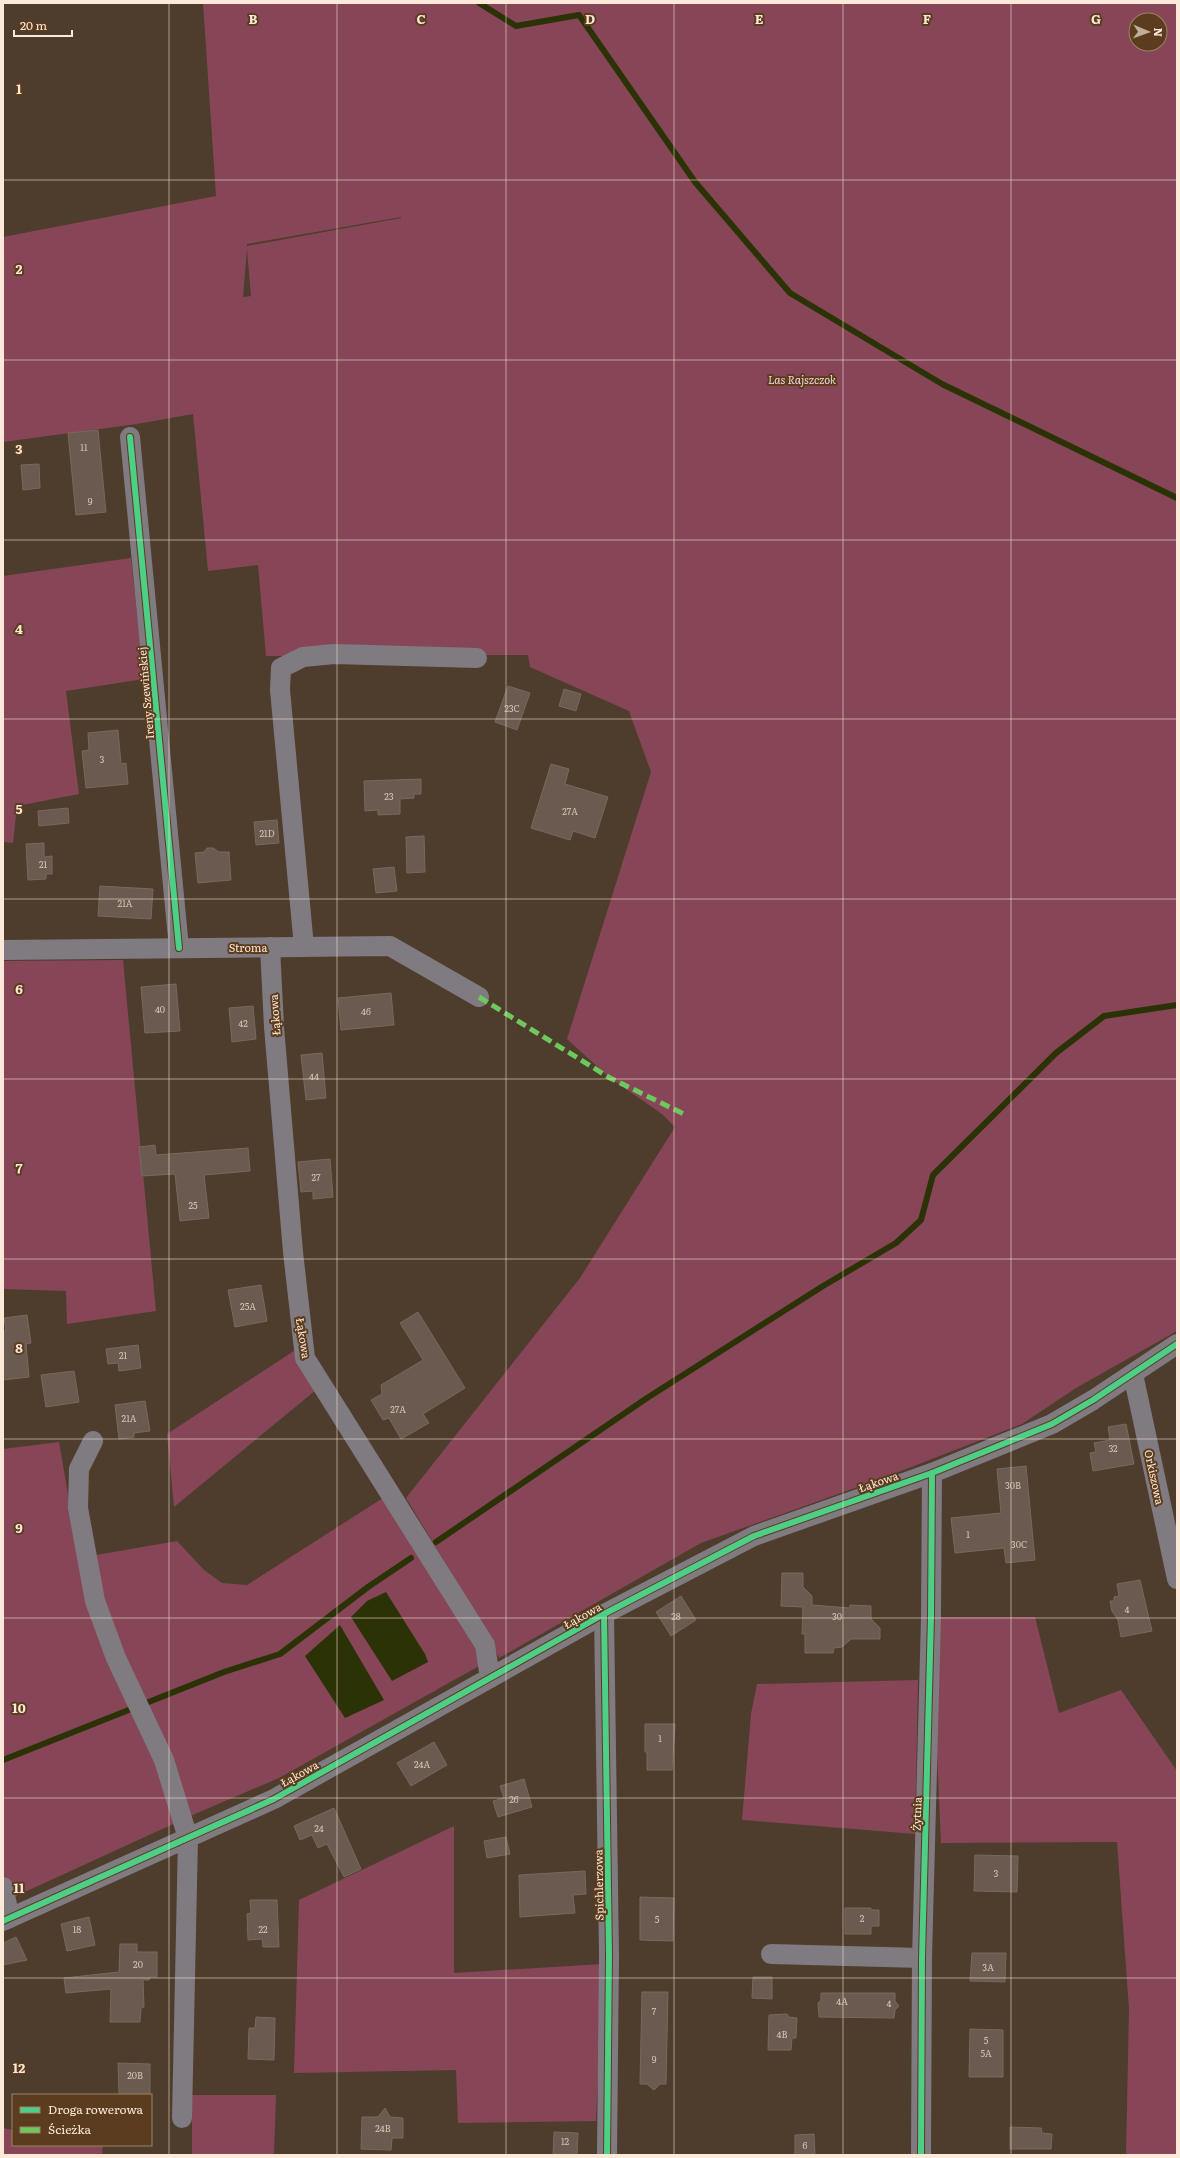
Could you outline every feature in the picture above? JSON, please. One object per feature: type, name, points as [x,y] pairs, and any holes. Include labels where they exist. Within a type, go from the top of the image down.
[{"type":"street","name":"Ireny Szewińskiej","points":[[130,437],[179,948]]},
{"type":"street","points":[[304,947],[280,690],[281,668],[303,657],[334,654],[477,658]]},
{"type":"street","name":"Stroma","points":[[3,950],[390,946],[479,997]]},
{"type":"street","name":"Łąkowa","points":[[270,947],[274,1027],[292,1244],[305,1358],[485,1645],[490,1678]]},
{"type":"street","name":"Łąkowa","points":[[7,1920],[274,1799],[604,1614],[754,1536],[932,1473],[1052,1424],[1133,1374],[1177,1344]]},
{"type":"street","name":"Orkiszowa","points":[[1133,1374],[1177,1579]]},
{"type":"street","points":[[93,1441],[79,1469],[78,1508],[95,1601],[116,1658],[164,1760],[188,1838],[182,2118]]},
{"type":"street","name":"Żytnia","points":[[921,2155],[922,1958],[931,1617],[932,1473]]},
{"type":"street","name":"Spichlerzowa","points":[[604,1614],[609,1955],[607,2155]]},
{"type":"street","points":[[3,1887],[7,1920]]},
{"type":"street","points":[[771,1954],[922,1958]]},
{"type":"green space","name":"Las Rajszczok","points":[[203,3],[1177,3],[1177,1331],[1076,1388],[1022,1424],[883,1478],[701,1543],[499,1658],[482,1623],[406,1498],[580,1278],[675,1127],[662,1114],[610,1078],[567,1039],[651,772],[629,711],[530,667],[528,655],[266,656],[258,565],[208,571],[193,414],[137,424],[3,442],[3,237],[216,196]],"holes":[[[401,218],[247,246],[247,244]],[[247,249],[251,296],[243,297]]]},
{"type":"green space","points":[[131,558],[144,679],[66,691],[79,794],[17,806],[13,843],[4,842],[3,576]]},
{"type":"green space","points":[[123,960],[156,1311],[67,1324],[66,1291],[3,1289],[3,961]]},
{"type":"green space","points":[[297,1349],[316,1390],[174,1507],[167,1434]]},
{"type":"green space","points":[[59,1442],[79,1558],[177,1541],[204,1570],[222,1583],[247,1585],[386,1496],[486,1653],[479,1666],[279,1778],[195,1814],[3,1902],[3,1449]]},
{"type":"green space","points":[[931,1617],[1035,1617],[1059,1713],[1121,1690],[1177,1771],[1177,2155],[1126,2155],[1129,2009],[1117,1842],[941,1843]]},
{"type":"green space","points":[[918,1680],[915,1834],[742,1820],[751,1714],[757,1684]]},
{"type":"green space","points":[[454,1826],[454,1973],[603,1964],[596,2121],[458,2123],[456,2070],[294,2073],[299,1900]]},
{"type":"green space","points":[[192,2095],[276,2095],[274,2155],[192,2155]]},
{"type":"green space","points":[[3,2128],[12,2130],[12,2146],[103,2146],[102,2155],[3,2155]]},
{"type":"shaded area","points":[[386,1592],[425,1654],[428,1662],[392,1681],[351,1617],[367,1601]]},
{"type":"shaded area","points":[[340,1625],[384,1700],[345,1718],[305,1656]]},
{"type":"building","points":[[98,430],[106,512],[76,515],[68,433]]},
{"type":"building","points":[[39,464],[40,488],[23,490],[21,465]]},
{"type":"building","points":[[508,686],[530,693],[517,730],[495,722]]},
{"type":"building","points":[[564,689],[581,694],[576,711],[559,706]]},
{"type":"building","points":[[118,730],[121,764],[126,763],[128,784],[86,788],[82,751],[89,750],[88,733]]},
{"type":"building","points":[[551,764],[569,769],[565,784],[608,797],[595,838],[573,831],[570,840],[531,828]]},
{"type":"building","points":[[421,779],[421,794],[414,794],[414,798],[400,799],[400,814],[378,815],[378,810],[365,811],[364,781]]},
{"type":"building","points":[[68,808],[69,823],[39,826],[38,811]]},
{"type":"building","points":[[277,820],[279,843],[256,845],[254,822]]},
{"type":"building","points":[[424,836],[425,872],[407,873],[406,837]]},
{"type":"building","points":[[44,843],[44,857],[52,856],[52,874],[46,874],[46,879],[28,880],[26,844]]},
{"type":"building","points":[[207,848],[213,848],[219,852],[229,852],[231,880],[198,883],[195,853],[204,852]]},
{"type":"building","points":[[394,867],[397,891],[376,893],[373,869]]},
{"type":"building","points":[[100,886],[153,889],[151,919],[98,916]]},
{"type":"building","points":[[176,984],[180,1031],[145,1033],[141,987]]},
{"type":"building","points":[[391,993],[394,1025],[341,1030],[338,998]]},
{"type":"building","points":[[253,1006],[256,1039],[232,1042],[229,1008]]},
{"type":"building","points":[[322,1053],[326,1098],[306,1100],[301,1055]]},
{"type":"building","points":[[155,1145],[156,1155],[248,1148],[250,1171],[204,1175],[209,1218],[180,1221],[175,1174],[142,1176],[139,1147]]},
{"type":"building","points":[[330,1159],[333,1197],[313,1199],[313,1191],[301,1192],[298,1162]]},
{"type":"building","points":[[261,1285],[267,1321],[235,1327],[228,1290]]},
{"type":"building","points":[[418,1312],[465,1388],[423,1414],[429,1423],[401,1439],[389,1418],[383,1420],[371,1400],[382,1394],[381,1385],[423,1360],[400,1323]]},
{"type":"building","points":[[27,1315],[31,1343],[26,1344],[29,1377],[3,1380],[3,1331],[6,1331],[4,1318]]},
{"type":"building","points":[[138,1345],[141,1368],[119,1371],[118,1363],[108,1364],[106,1349]]},
{"type":"building","points":[[74,1371],[79,1402],[46,1407],[41,1375]]},
{"type":"building","points":[[145,1401],[150,1431],[134,1433],[134,1437],[119,1439],[115,1405]]},
{"type":"building","points":[[1126,1424],[1134,1464],[1093,1471],[1090,1453],[1096,1452],[1094,1443],[1110,1440],[1108,1427]]},
{"type":"building","points":[[1026,1466],[1035,1560],[1006,1563],[1004,1548],[955,1553],[951,1518],[1001,1513],[997,1469]]},
{"type":"building","points":[[782,1573],[803,1573],[803,1587],[812,1596],[812,1605],[850,1608],[850,1605],[871,1606],[871,1619],[880,1628],[880,1639],[851,1639],[842,1647],[834,1648],[833,1653],[805,1653],[805,1634],[802,1634],[803,1607],[781,1606]]},
{"type":"building","points":[[1140,1580],[1152,1631],[1121,1637],[1118,1620],[1112,1611],[1110,1601],[1114,1601],[1114,1597],[1119,1596],[1117,1584]]},
{"type":"building","points":[[681,1596],[696,1620],[671,1636],[656,1612]]},
{"type":"building","points":[[645,1724],[675,1724],[672,1770],[647,1770],[647,1752],[645,1752]]},
{"type":"building","points":[[434,1742],[447,1765],[411,1786],[397,1763]]},
{"type":"building","points":[[524,1779],[532,1807],[498,1817],[493,1801],[504,1798],[500,1786]]},
{"type":"building","points":[[334,1808],[361,1869],[344,1877],[327,1844],[318,1848],[312,1835],[300,1840],[294,1826]]},
{"type":"building","points":[[506,1837],[510,1854],[487,1858],[484,1841]]},
{"type":"building","points":[[975,1855],[1018,1856],[1017,1892],[974,1891]]},
{"type":"building","points":[[585,1871],[586,1894],[573,1895],[575,1913],[520,1917],[519,1875]]},
{"type":"building","points":[[640,1897],[674,1898],[673,1941],[640,1940]]},
{"type":"building","points":[[250,1900],[277,1900],[279,1947],[263,1947],[262,1939],[248,1940],[247,1914],[251,1913]]},
{"type":"building","points":[[845,1908],[871,1908],[871,1910],[879,1910],[879,1926],[871,1926],[871,1934],[845,1934]]},
{"type":"building","points":[[89,1917],[95,1945],[67,1951],[61,1924]]},
{"type":"building","points":[[16,1937],[27,1960],[3,1965],[3,1943]]},
{"type":"building","points":[[120,1944],[137,1944],[137,1952],[157,1952],[157,1977],[150,1977],[149,1980],[143,1980],[144,2007],[141,2008],[140,2022],[110,2022],[111,1989],[66,1993],[64,1978],[119,1972]]},
{"type":"building","points":[[972,1953],[1006,1953],[1005,1982],[970,1981]]},
{"type":"building","points":[[753,1977],[772,1977],[772,1999],[752,1998]]},
{"type":"building","points":[[642,1992],[668,1992],[666,2084],[660,2084],[654,2090],[647,2084],[640,2084]]},
{"type":"building","points":[[821,1993],[895,1993],[895,2001],[899,2006],[895,2010],[894,2018],[819,2017],[818,2003],[821,2000]]},
{"type":"building","points":[[787,2014],[789,2017],[797,2018],[796,2038],[792,2038],[791,2050],[768,2050],[769,2015]]},
{"type":"building","points":[[256,2017],[275,2018],[274,2060],[248,2059],[249,2028],[255,2028]]},
{"type":"building","points":[[970,2029],[1003,2030],[1003,2077],[969,2077]]},
{"type":"building","points":[[118,2063],[150,2064],[150,2094],[119,2094]]},
{"type":"building","points":[[385,2108],[390,2117],[403,2118],[403,2138],[392,2138],[391,2150],[361,2149],[362,2117],[378,2117]]},
{"type":"building","points":[[1010,2127],[1041,2128],[1042,2133],[1052,2134],[1051,2149],[1010,2149]]},
{"type":"building","points":[[554,2132],[578,2133],[577,2155],[553,2155]]},
{"type":"building","points":[[814,2134],[815,2155],[795,2155],[795,2135]]},
{"type":"waterway","points":[[479,3],[516,26],[579,15],[695,182],[790,293],[942,384],[1177,498]]},
{"type":"waterway","points":[[436,1542],[647,1398],[823,1286],[896,1243],[921,1220],[933,1175],[1056,1053],[1104,1016],[1177,1005]]},
{"type":"waterway","points":[[3,1760],[224,1672],[280,1654],[368,1587],[411,1558]]},
{"type":"marked path","points":[[479,997],[610,1078],[686,1115]]},
{"type":"cycle path","points":[[130,437],[179,948]]},
{"type":"cycle path","points":[[3,1921],[274,1799],[604,1614],[754,1536],[932,1473],[1052,1424],[1093,1400],[1177,1344]]},
{"type":"cycle path","points":[[921,2155],[922,1958],[931,1617],[932,1473]]},
{"type":"cycle path","points":[[604,1614],[609,1955],[607,2155]]}]
